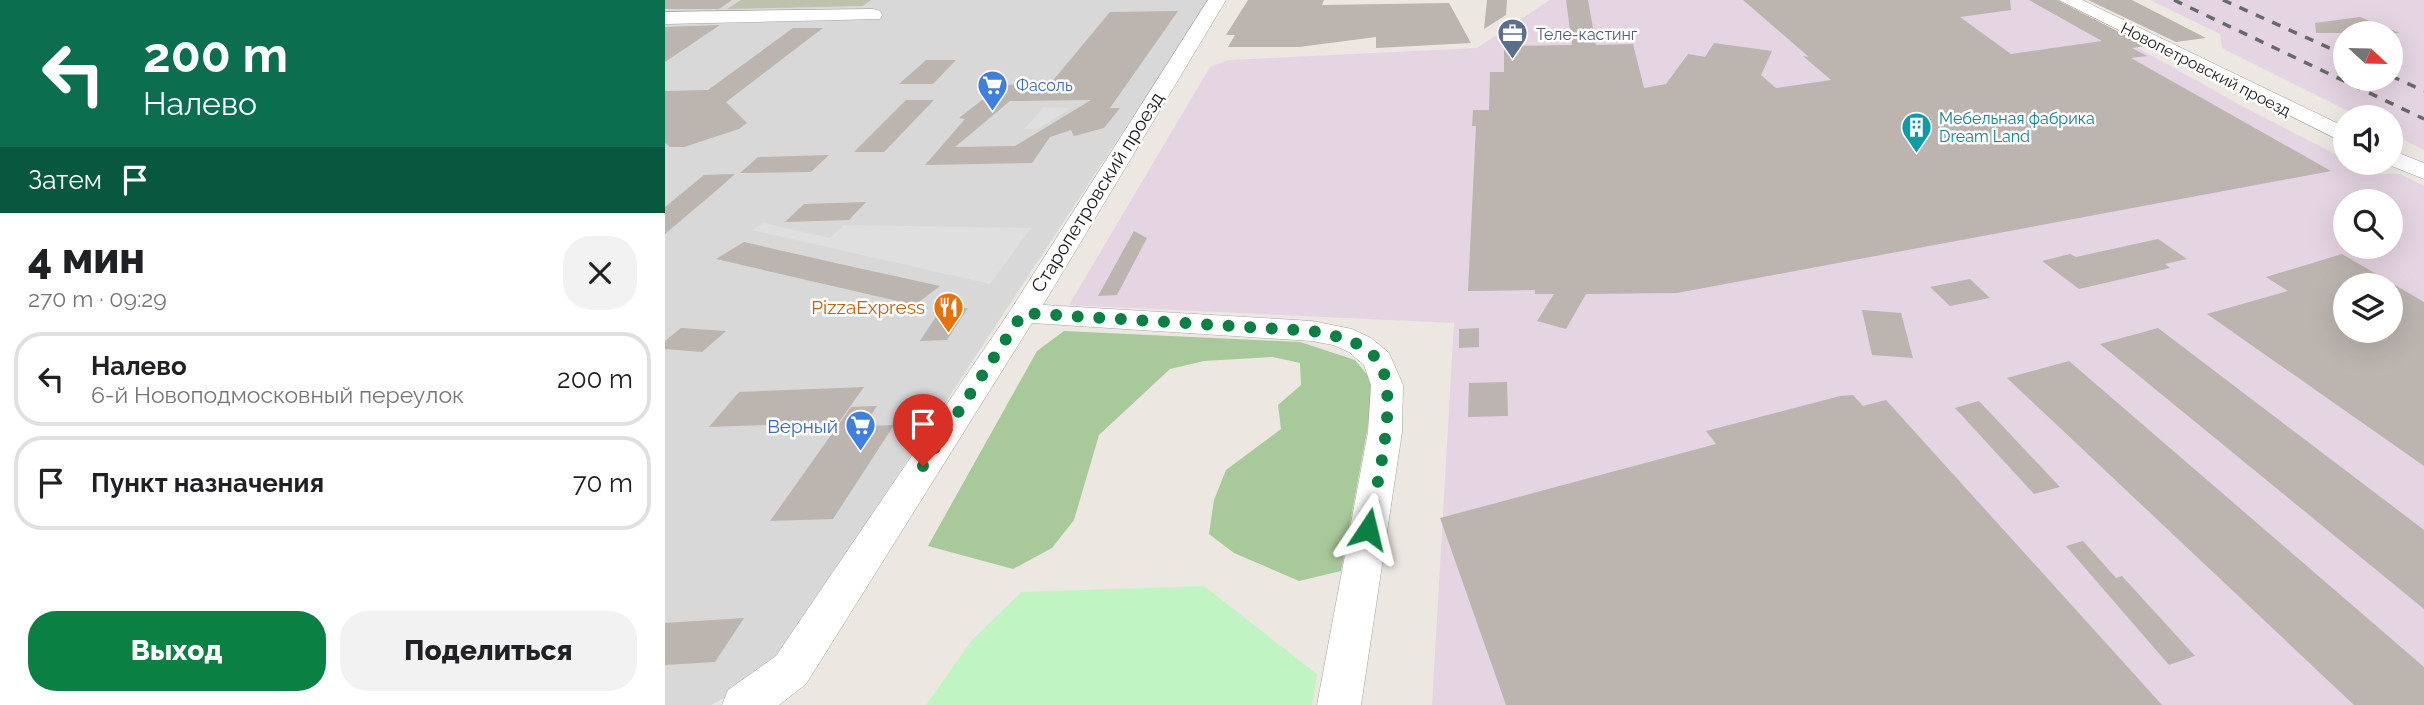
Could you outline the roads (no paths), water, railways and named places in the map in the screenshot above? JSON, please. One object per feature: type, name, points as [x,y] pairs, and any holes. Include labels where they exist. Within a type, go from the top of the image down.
[{"type":"street","name":"Старопетровский проезд","points":[[1217,0],[1023,313],[1312,331],[1341,337],[1360,345],[1378,360],[1387,385],[1385,432],[1339,705]]},
{"type":"street","name":"Новопетровский проезд","points":[[2068,0],[2333,130]]},
{"type":"street","points":[[665,18],[873,16]]},
{"type":"street","points":[[2403,163],[2424,173]]},
{"type":"street","points":[[744,705],[791,670],[1023,313]]},
{"type":"railway","points":[[2174,0],[2424,119]]},
{"type":"railway","points":[[2223,0],[2333,50]]},
{"type":"railway","points":[[2403,81],[2424,91]]},
{"type":"place","name":"Теле-кастинг","points":[[1513,61]]},
{"type":"place","name":"Фасоль","points":[[993,112]]},
{"type":"place","name":"Мебельная фабрика Dream Land","points":[[1916,154]]},
{"type":"place","name":"PizzaExpress","points":[[948,334]]},
{"type":"place","name":"Верный","points":[[861,453]]}]
